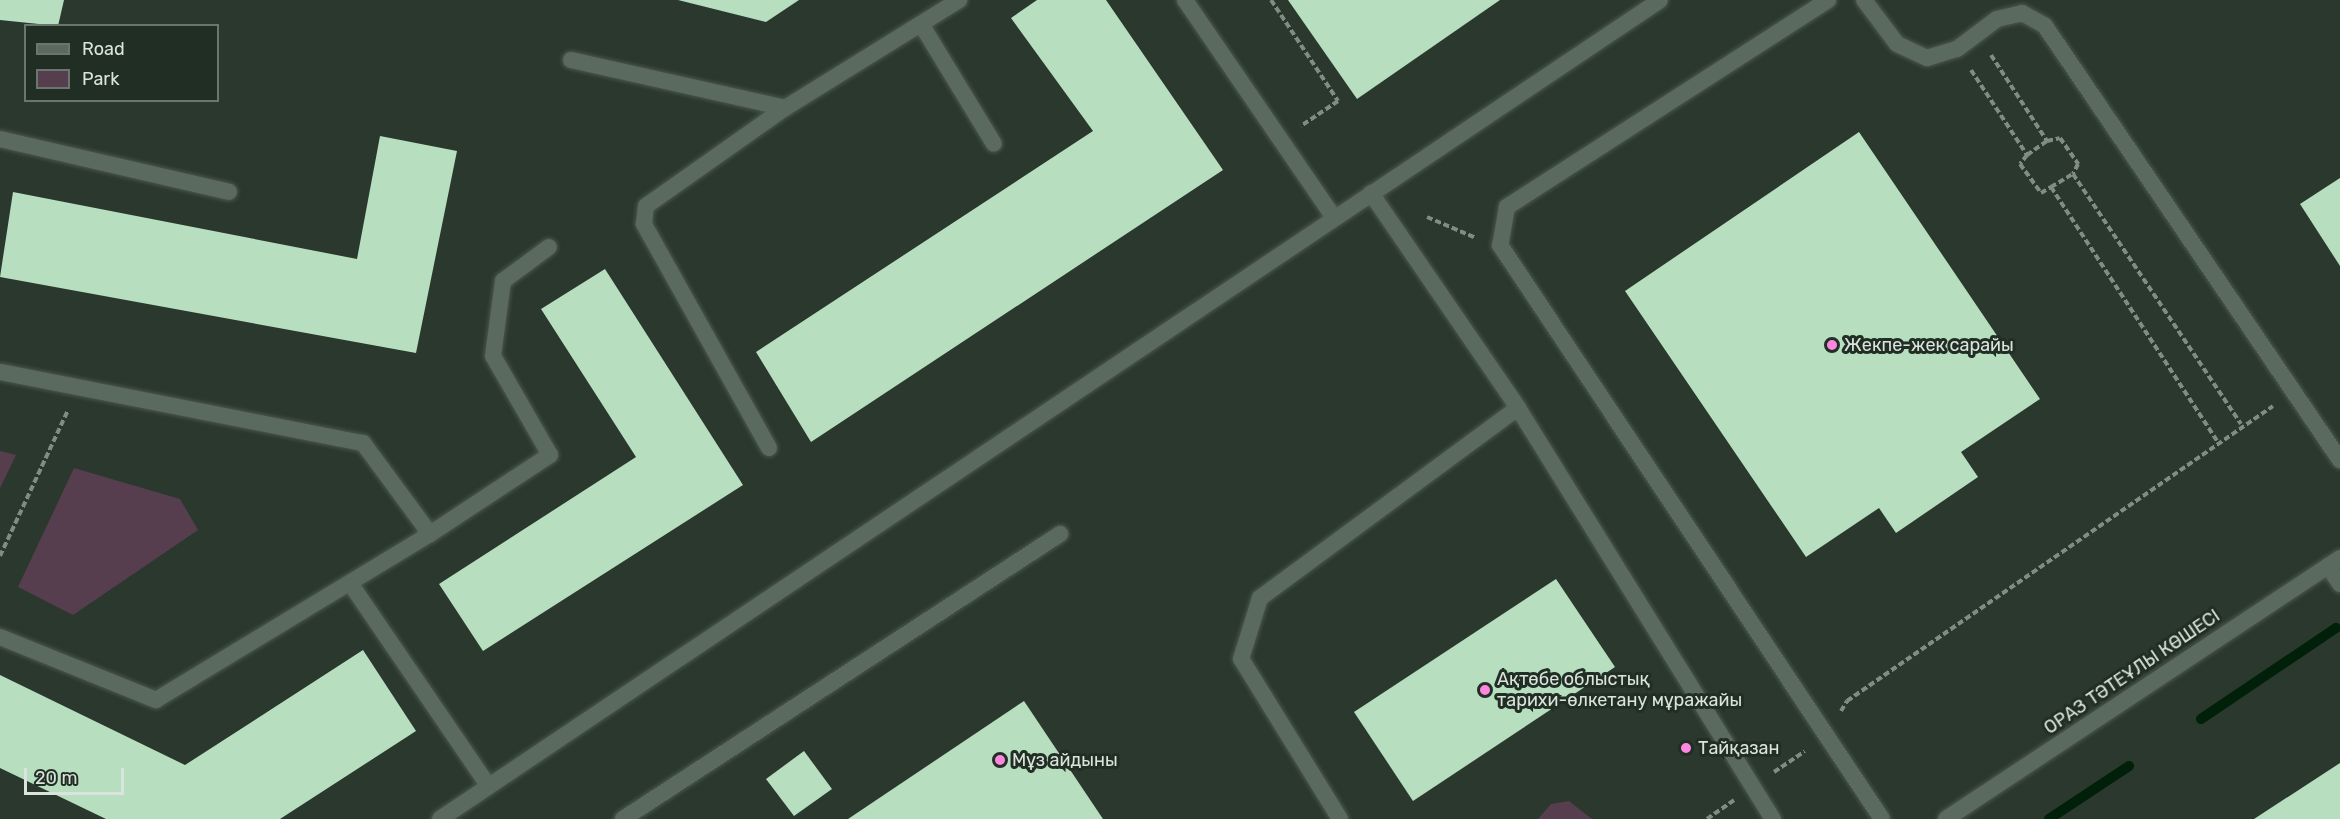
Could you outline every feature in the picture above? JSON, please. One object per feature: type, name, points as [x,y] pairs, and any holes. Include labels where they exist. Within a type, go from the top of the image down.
[{"type":"street","points":[[769,448],[644,225],[645,206],[785,108],[959,0]]},
{"type":"street","points":[[1185,0],[1334,218]]},
{"type":"street","points":[[440,819],[1660,0]]},
{"type":"street","points":[[1828,0],[1507,207],[1500,245],[1882,819]]},
{"type":"street","points":[[1864,0],[1897,44],[1927,58],[1957,49],[1997,19],[2022,13],[2044,26],[2340,460]]},
{"type":"street","points":[[921,24],[994,144]]},
{"type":"street","points":[[571,60],[785,108]]},
{"type":"street","points":[[0,139],[229,192]]},
{"type":"street","points":[[1371,193],[1518,408],[1773,819]]},
{"type":"street","points":[[0,636],[156,700],[352,586],[550,455],[493,356],[503,281],[549,248]]},
{"type":"street","points":[[0,372],[363,443],[430,534]]},
{"type":"street","points":[[1340,819],[1241,658],[1260,598],[1518,408]]},
{"type":"street","points":[[623,819],[1060,534]]},
{"type":"street","points":[[2334,562],[2340,584]]},
{"type":"street","name":"ОРАЗ ТӘТЕҰЛЫ КӨШЕСІ","points":[[1946,819],[2334,562]]},
{"type":"street","points":[[352,586],[488,785]]},
{"type":"path","points":[[1271,0],[1338,100],[1281,141]]},
{"type":"path","points":[[1978,33],[2047,141]]},
{"type":"path","points":[[1957,49],[2027,155]]},
{"type":"path","points":[[2060,138],[2078,164],[2073,174],[2041,193],[2020,164],[2027,155],[2047,141],[2060,138]]},
{"type":"path","points":[[2073,174],[2241,424]]},
{"type":"path","points":[[2051,188],[2217,441]]},
{"type":"path","points":[[1427,217],[1451,231],[1500,245]]},
{"type":"path","points":[[0,556],[78,387]]},
{"type":"path","points":[[1707,819],[1827,736],[1847,701],[2241,424],[2295,393]]},
{"type":"green space","points":[[0,451],[16,455],[0,488]]},
{"type":"green space","points":[[74,468],[180,499],[198,530],[73,615],[18,587]]},
{"type":"green space","points":[[1569,801],[1592,819],[1538,819],[1551,804]]},
{"type":"building","points":[[0,0],[64,0],[58,24],[0,20]]},
{"type":"building","points":[[678,0],[799,0],[766,22]]},
{"type":"building","points":[[1037,0],[1106,0],[1223,170],[811,442],[756,352],[1093,131],[1011,18]]},
{"type":"building","points":[[1288,0],[1500,0],[1357,99]]},
{"type":"building","name":"Жекпе-жек сарайы","points":[[1859,132],[2040,399],[1961,452],[1978,477],[1896,533],[1879,508],[1806,557],[1625,291]]},
{"type":"building","points":[[380,136],[457,151],[416,353],[0,277],[13,192],[357,259]]},
{"type":"building","points":[[2340,178],[2340,266],[2300,204]]},
{"type":"building","points":[[605,269],[743,485],[483,651],[439,584],[636,457],[541,309]]},
{"type":"building","name":"Ақтөбе облыстық тарихи-өлкетану мұражайы","points":[[1556,579],[1615,667],[1413,801],[1354,712]]},
{"type":"building","points":[[363,650],[416,731],[280,819],[106,819],[0,768],[0,675],[185,765]]},
{"type":"building","name":"Мұз айдыны","points":[[1024,701],[1103,819],[848,819]]},
{"type":"building","points":[[804,751],[832,789],[794,816],[766,779]]},
{"type":"building","points":[[2340,763],[2340,819],[2254,819]]},
{"type":"waterway","points":[[2201,719],[2336,628]]},
{"type":"waterway","points":[[2049,819],[2129,766]]},
{"type":"place","name":"Жекпе-жек сарайы","points":[[1832,345]]},
{"type":"place","name":"Ақтөбе облыстық тарихи-өлкетану мұражайы","points":[[1485,690]]},
{"type":"place","name":"Тайқазан","points":[[1686,748]]},
{"type":"place","name":"Мұз айдыны","points":[[1000,760]]}]
